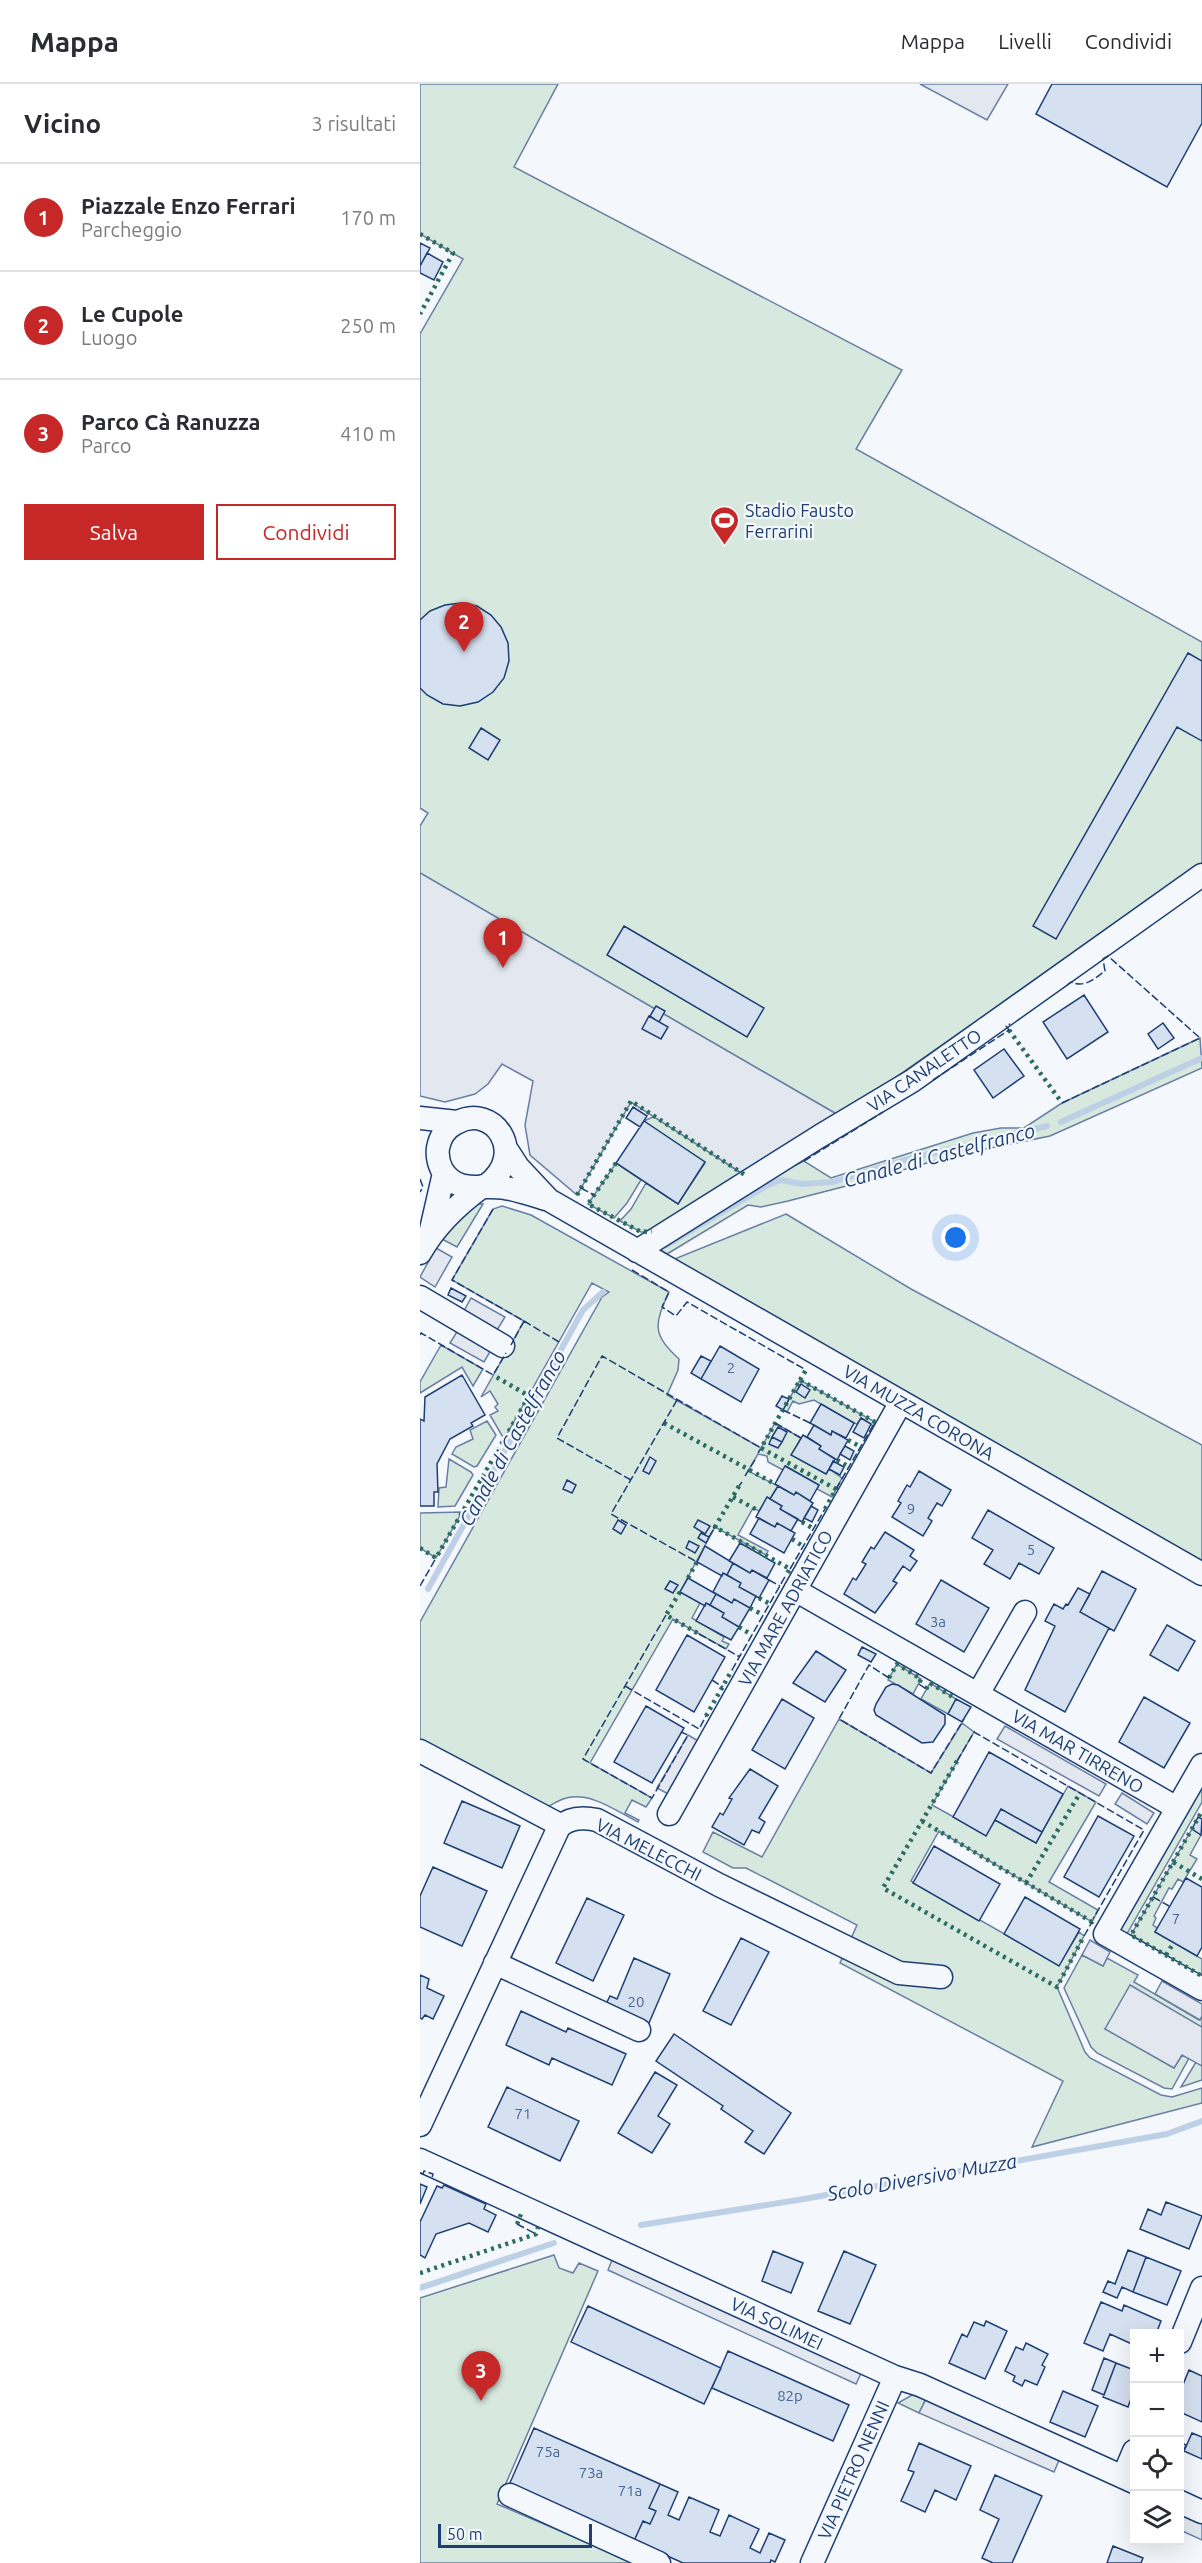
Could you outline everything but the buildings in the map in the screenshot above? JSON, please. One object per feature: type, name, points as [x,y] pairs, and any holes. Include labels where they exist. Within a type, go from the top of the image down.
[{"type":"street","name":"VIA CANALETTO","points":[[637,1251],[912,1081],[1201,877]]},
{"type":"street","points":[[420,1118],[458,1122]]},
{"type":"street","points":[[425,1244],[441,1163],[441,1139],[446,1131],[458,1122],[470,1118],[489,1123],[502,1136],[507,1150],[518,1167],[549,1200]]},
{"type":"street","points":[[420,1131],[441,1163],[462,1186],[507,1188],[549,1200]]},
{"type":"street","points":[[425,1244],[466,1199],[501,1172],[507,1150]]},
{"type":"street","name":"VIA MUZZA CORONA","points":[[549,1200],[1202,1574]]},
{"type":"street","points":[[420,1297],[503,1346]]},
{"type":"street","name":"VIA MARE ADRIATICO","points":[[669,1814],[901,1402]]},
{"type":"street","name":"VIA MAR TIRRENO","points":[[795,1590],[1177,1808]]},
{"type":"street","points":[[978,1694],[1025,1612]]},
{"type":"street","points":[[420,1751],[561,1826],[420,2125]]},
{"type":"street","points":[[1202,1765],[1105,1934],[1202,1989]]},
{"type":"street","name":"VIA MELECCHI","points":[[561,1826],[577,1818],[597,1820],[719,1885],[900,1973],[941,1977]]},
{"type":"street","points":[[495,1963],[639,2030]]},
{"type":"street","name":"VIA SOLIMEI","points":[[420,2160],[894,2378],[920,2385],[1129,2480]]},
{"type":"street","points":[[1184,2330],[1202,2288]]},
{"type":"street","name":"VIA PIETRO NENNI","points":[[812,2563],[894,2378]]},
{"type":"street","points":[[510,2495],[659,2563]]},
{"type":"street","points":[[1184,2504],[1202,2512]]},
{"type":"shaded area","name":"Stadio Fausto Ferrarini","points":[[420,84],[558,84],[514,167],[902,370],[856,449],[1202,642],[1202,864],[840,1116],[420,873],[420,826],[428,813],[420,808],[420,334],[463,259],[420,234]]},
{"type":"shaded area","points":[[920,84],[1008,84],[987,120]]},
{"type":"shaded area","points":[[420,873],[840,1116],[746,1176],[631,1102],[577,1195],[530,1155],[525,1125],[533,1081],[502,1064],[488,1084],[475,1094],[445,1102],[420,1096]]},
{"type":"shaded area","points":[[1200,1038],[1202,1068],[1050,1136],[951,1156],[788,1201],[761,1207],[748,1205],[667,1254],[659,1249],[766,1179],[804,1161],[831,1178],[973,1133],[1001,1128],[1024,1128],[1062,1103]]},
{"type":"shaded area","points":[[655,1116],[746,1176],[650,1232],[641,1232],[620,1221],[631,1209],[646,1183],[678,1204],[705,1163],[644,1121]]},
{"type":"shaded area","points":[[616,1163],[641,1180],[627,1203],[614,1218],[588,1204]]},
{"type":"shaded area","points":[[476,1204],[483,1204],[457,1247],[440,1238]]},
{"type":"shaded area","points":[[502,1206],[531,1215],[669,1292],[660,1313],[658,1328],[664,1343],[679,1359],[678,1370],[667,1395],[761,1448],[775,1423],[801,1438],[792,1455],[826,1474],[829,1469],[842,1478],[832,1497],[817,1489],[819,1485],[786,1466],[783,1470],[768,1462],[767,1456],[758,1454],[748,1471],[778,1486],[759,1511],[753,1508],[738,1535],[768,1551],[766,1555],[715,1527],[680,1592],[700,1603],[692,1618],[724,1637],[722,1641],[729,1644],[726,1649],[673,1619],[590,1763],[652,1798],[646,1807],[632,1800],[625,1813],[639,1820],[638,1822],[602,1803],[583,1797],[563,1799],[541,1809],[420,1745],[420,1622],[602,1297],[609,1292],[592,1283],[504,1439],[490,1415],[498,1411],[495,1407],[498,1404],[490,1391],[481,1397],[524,1321],[452,1280],[493,1209]]},
{"type":"shaded area","points":[[786,1214],[911,1289],[1202,1445],[1202,1564],[672,1260]]},
{"type":"shaded area","points":[[436,1248],[452,1257],[435,1287],[420,1277]]},
{"type":"shaded area","points":[[471,1298],[505,1317],[497,1330],[464,1311]]},
{"type":"shaded area","points":[[458,1330],[491,1350],[484,1362],[450,1343]]},
{"type":"shaded area","points":[[441,1345],[483,1369],[473,1386],[462,1367],[420,1393],[420,1382]]},
{"type":"shaded area","points":[[800,1380],[875,1422],[873,1426],[861,1418],[857,1424],[854,1423],[814,1400],[799,1404],[793,1401],[787,1412],[783,1410]]},
{"type":"shaded area","points":[[487,1421],[496,1435],[477,1466],[474,1467],[452,1454],[456,1447],[473,1439],[470,1430]]},
{"type":"shaded area","points":[[449,1459],[473,1475],[455,1506],[438,1507],[439,1488],[446,1487]]},
{"type":"shaded area","points":[[462,1512],[436,1558],[420,1548],[420,1513]]},
{"type":"shaded area","points":[[897,1664],[921,1679],[913,1694],[888,1680]]},
{"type":"shaded area","points":[[930,1683],[956,1699],[948,1714],[921,1699]]},
{"type":"shaded area","points":[[839,1719],[931,1773],[962,1723],[974,1732],[932,1805],[986,1835],[995,1820],[1036,1843],[1068,1786],[1096,1802],[1049,1882],[1098,1910],[1092,1922],[939,1831],[911,1881],[1059,1965],[1079,1932],[1084,1936],[1057,1987],[1085,2052],[1090,2058],[1161,2095],[1172,2097],[1202,2088],[1202,2103],[1032,2147],[1063,2081],[840,1963],[857,1925],[746,1868],[733,1868],[703,1852],[713,1832],[762,1857]]},
{"type":"shaded area","points":[[1005,1726],[1106,1784],[1099,1796],[997,1739]]},
{"type":"shaded area","points":[[688,1735],[700,1742],[670,1795],[657,1788]]},
{"type":"shaded area","points":[[1202,1787],[1202,1802],[1124,1939],[1117,1935]]},
{"type":"shaded area","points":[[1122,1793],[1154,1813],[1147,1824],[1115,1804]]},
{"type":"shaded area","points":[[1192,1829],[1201,1835],[1190,1855],[1197,1859],[1183,1882],[1178,1879],[1172,1889],[1169,1888],[1154,1916],[1156,1918],[1153,1925],[1157,1928],[1155,1932],[1202,1959],[1202,1976],[1131,1935]]},
{"type":"shaded area","points":[[1090,1940],[1110,1952],[1103,1966],[1082,1955]]},
{"type":"shaded area","points":[[1082,1955],[1103,1966],[1107,1958],[1138,1975],[1134,1982],[1199,2020],[1202,2016],[1202,2027],[1106,2029],[1174,2068],[1182,2055],[1189,2058],[1172,2089],[1164,2088],[1097,2053],[1091,2047],[1064,1988]]},
{"type":"shaded area","points":[[1162,1981],[1202,2004],[1200,2020],[1155,1994]]},
{"type":"shaded area","points":[[1130,1985],[1202,2027],[1202,2066],[1182,2055],[1174,2068],[1105,2029]]},
{"type":"shaded area","points":[[1196,2062],[1202,2066],[1202,2080],[1181,2087]]},
{"type":"shaded area","points":[[554,2255],[559,2268],[573,2273],[579,2263],[598,2271],[497,2504],[635,2563],[420,2563],[420,2298]]},
{"type":"shaded area","points":[[614,2255],[863,2369],[856,2384],[608,2270]]},
{"type":"shaded area","points":[[912,2395],[926,2399],[919,2413],[898,2403]]},
{"type":"shaded area","points":[[926,2399],[1060,2458],[1054,2472],[919,2413]]},
{"type":"shaded area","points":[[1184,2516],[1202,2524],[1202,2540],[1184,2532]]},
{"type":"waterway","name":"Canale di Castelfranco","points":[[1061,1122],[1202,1058]]},
{"type":"waterway","name":"Canale di Castelfranco","points":[[667,1245],[768,1185],[781,1180],[802,1184],[833,1182],[901,1161],[1047,1126]]},
{"type":"waterway","name":"Canale di Castelfranco","points":[[428,1589],[583,1310],[603,1292]]},
{"type":"waterway","name":"Scolo Diversivo Muzza","points":[[641,2225],[804,2199],[1167,2134],[1202,2121]]},
{"type":"waterway","name":"Scolo Diversivo Muzza","points":[[420,2288],[554,2243]]},
{"type":"hedge","points":[[420,234],[453,253],[420,314]]},
{"type":"hedge","points":[[1009,1030],[1062,1103]]},
{"type":"hedge","points":[[577,1195],[631,1101],[745,1175]]},
{"type":"hedge","points":[[616,1163],[588,1204],[641,1232],[652,1231]]},
{"type":"hedge","points":[[800,1380],[806,1370]]},
{"type":"hedge","points":[[420,1548],[436,1558],[529,1396],[493,1375]]},
{"type":"hedge","points":[[825,1509],[836,1489],[761,1448],[800,1380],[875,1422]]},
{"type":"hedge","points":[[664,1423],[775,1484]]},
{"type":"hedge","points":[[848,1440],[861,1447]]},
{"type":"hedge","points":[[837,1460],[849,1467]]},
{"type":"hedge","points":[[739,1486],[715,1527],[790,1569],[786,1575]]},
{"type":"hedge","points":[[733,1497],[759,1511]]},
{"type":"hedge","points":[[802,1522],[814,1529]]},
{"type":"hedge","points":[[792,1539],[803,1546]]},
{"type":"hedge","points":[[688,1578],[697,1562]]},
{"type":"hedge","points":[[680,1592],[666,1615],[699,1634]]},
{"type":"hedge","points":[[759,1598],[770,1604]]},
{"type":"hedge","points":[[750,1608],[763,1615]]},
{"type":"hedge","points":[[739,1627],[752,1635]]},
{"type":"hedge","points":[[889,1678],[897,1664],[921,1679],[919,1684]]},
{"type":"hedge","points":[[706,1716],[732,1670]]},
{"type":"hedge","points":[[926,1689],[930,1683],[956,1699]]},
{"type":"hedge","points":[[957,1761],[883,1888],[1057,1987],[1084,1936]]},
{"type":"hedge","points":[[1026,1883],[1080,1793]]},
{"type":"hedge","points":[[1173,1862],[1202,1811]]},
{"type":"hedge","points":[[922,1821],[1092,1922],[1093,1919]]},
{"type":"hedge","points":[[1202,1879],[1173,1862],[1131,1935],[1202,1976]]},
{"type":"hedge","points":[[1166,1955],[1174,1942]]},
{"type":"hedge","points":[[517,2224],[521,2214]]},
{"type":"hedge","points":[[420,2273],[536,2234],[538,2227]]},
{"type":"fence","points":[[1062,1103],[1200,1038],[1108,956],[1103,959],[1105,971],[1097,977],[1089,982],[1081,984],[1071,982],[1067,985]]},
{"type":"fence","points":[[933,1080],[1009,1030],[1006,1026],[1010,1024]]},
{"type":"fence","points":[[804,1161],[883,1112]]},
{"type":"fence","points":[[420,1179],[423,1187],[420,1192]]},
{"type":"fence","points":[[581,1188],[594,1195]]},
{"type":"fence","points":[[493,1209],[452,1280],[524,1321],[511,1345]]},
{"type":"fence","points":[[632,1270],[669,1292],[662,1307],[676,1316],[687,1302],[806,1370]]},
{"type":"fence","points":[[524,1321],[559,1342]]},
{"type":"fence","points":[[420,1335],[421,1333],[493,1375],[506,1353]]},
{"type":"fence","points":[[631,1480],[557,1438],[602,1356],[761,1448],[758,1453]]},
{"type":"fence","points":[[677,1400],[611,1514],[697,1562]]},
{"type":"fence","points":[[783,1410],[810,1423]]},
{"type":"fence","points":[[836,1489],[875,1422]]},
{"type":"fence","points":[[775,1423],[801,1438]]},
{"type":"fence","points":[[745,1476],[756,1458]]},
{"type":"fence","points":[[739,1486],[742,1482]]},
{"type":"fence","points":[[790,1569],[825,1509]]},
{"type":"fence","points":[[709,1537],[715,1527]]},
{"type":"fence","points":[[420,1586],[436,1558]]},
{"type":"fence","points":[[732,1670],[786,1575]]},
{"type":"fence","points":[[769,1580],[780,1586]]},
{"type":"fence","points":[[666,1615],[583,1759],[652,1798],[688,1735],[681,1732]]},
{"type":"fence","points":[[699,1634],[740,1657]]},
{"type":"fence","points":[[889,1678],[869,1665],[839,1719],[931,1773],[964,1719]]},
{"type":"fence","points":[[712,1680],[723,1687]]},
{"type":"fence","points":[[919,1684],[926,1689]]},
{"type":"fence","points":[[625,1686],[699,1729],[706,1716]]},
{"type":"fence","points":[[957,1761],[974,1732],[1144,1830],[1093,1919]]},
{"type":"fence","points":[[1153,1897],[1169,1906]]},
{"type":"fence","points":[[1084,1936],[1092,1922]]},
{"type":"fence","points":[[420,2173],[423,2174],[424,2171],[433,2174],[432,2178]]},
{"type":"fence","points":[[517,2224],[536,2234]]},
{"type":"place","name":"Stadio Fausto Ferrarini","points":[[724,546]]},
{"type":"place","name":"Le Cupole","points":[[464,652]]},
{"type":"place","name":"Piazzale Enzo Ferrari","points":[[503,968]]},
{"type":"place","name":"Parco Cà Ranuzza","points":[[481,2401]]}]
